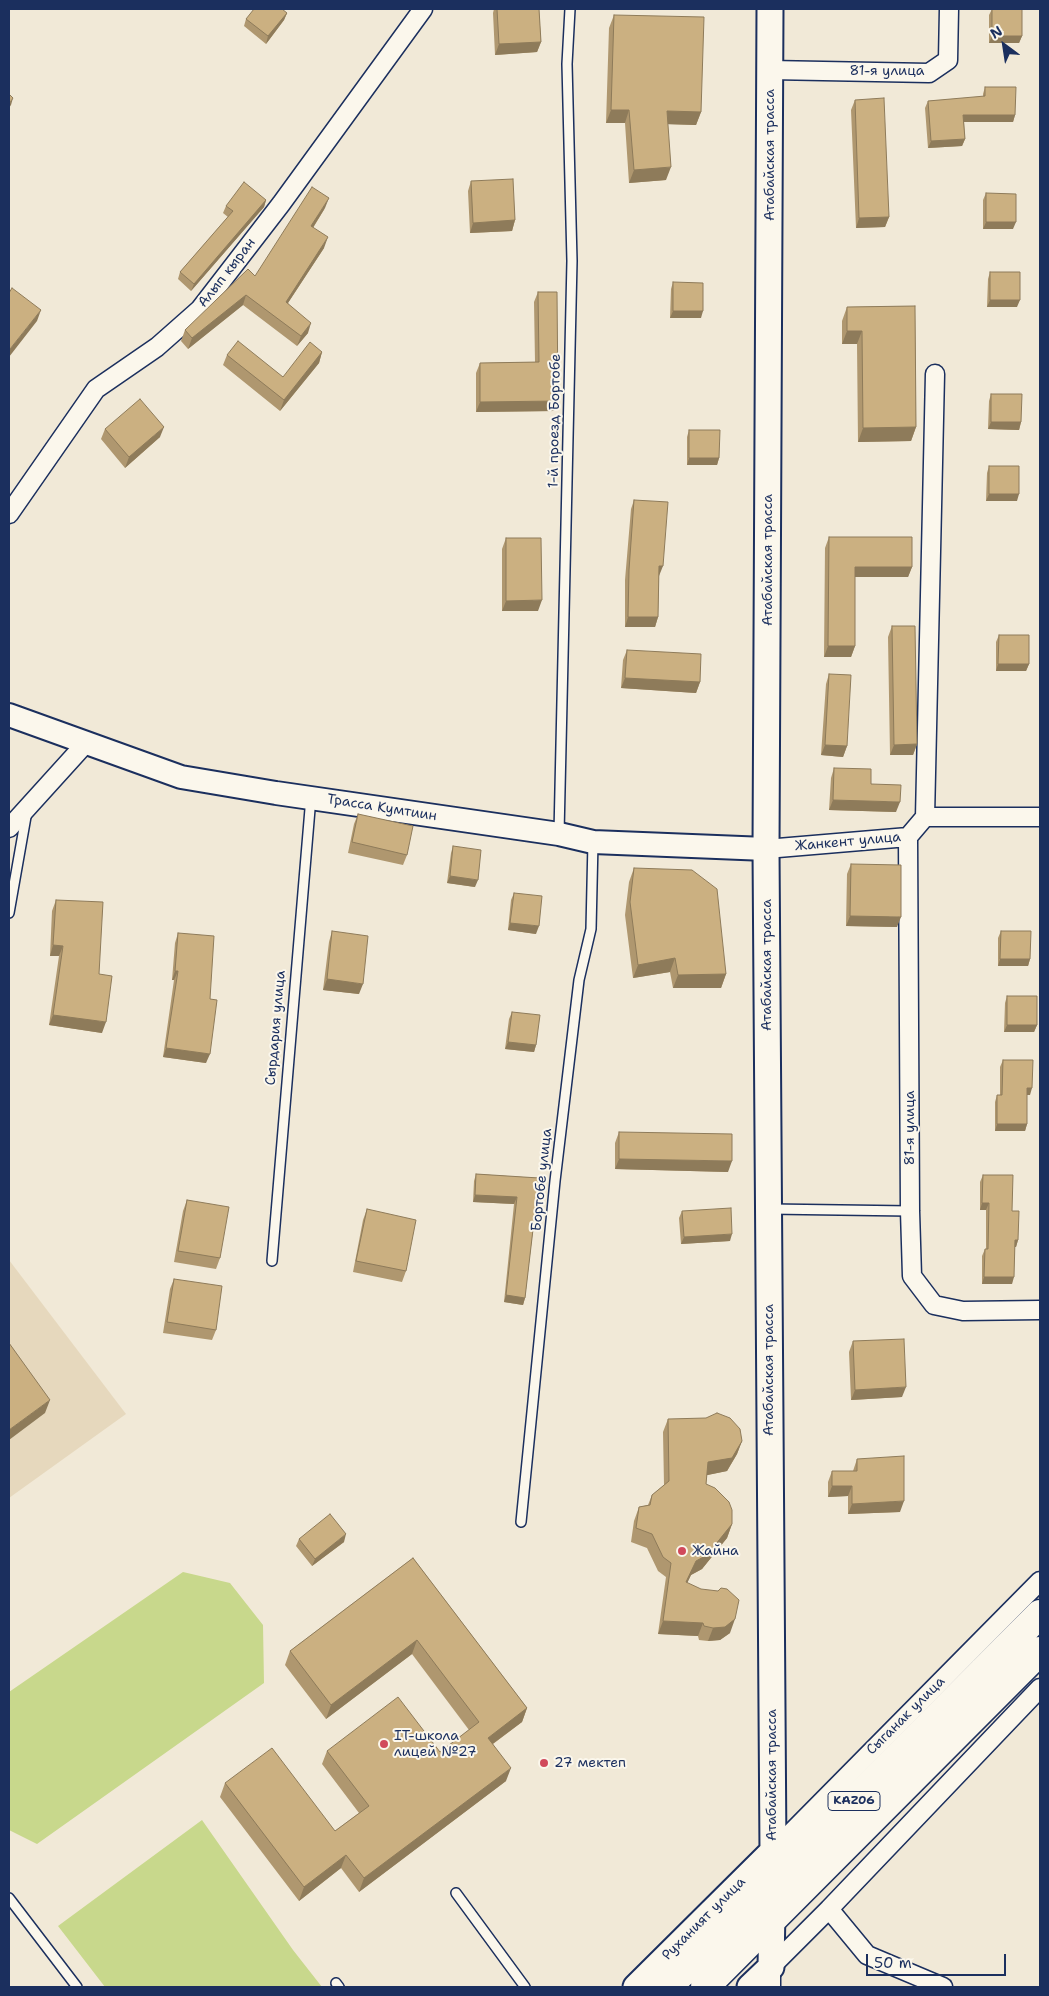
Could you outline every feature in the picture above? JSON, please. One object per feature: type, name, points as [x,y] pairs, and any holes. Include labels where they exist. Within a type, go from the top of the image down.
[{"type":"highway","name":"KАZ06","points":[[668,1987],[1040,1614]]},
{"type":"highway","name":"KАZ06","points":[[705,1987],[1040,1651]]},
{"type":"main road","name":"Атабайская трасса","points":[[770,9],[766,848],[773,1851],[771,1977]]},
{"type":"main road","name":"Руханият улица","points":[[636,1987],[773,1851]]},
{"type":"main road","points":[[750,1987],[771,1977]]},
{"type":"street","name":"Алып кыран","points":[[9,514],[96,389],[157,347],[200,309],[281,204],[423,9]]},
{"type":"street","name":"81-я улица","points":[[770,70],[929,73],[948,60],[949,9]]},
{"type":"street","points":[[935,374],[925,817],[1040,817]]},
{"type":"street","name":"Трасса Кумтиин","points":[[9,715],[181,777],[276,793],[559,834],[593,842],[766,848]]},
{"type":"street","points":[[9,828],[86,743]]},
{"type":"street","name":"Жанкент улица","points":[[766,848],[908,837],[925,817]]},
{"type":"street","name":"81-я улица","points":[[908,837],[912,1276],[934,1305],[964,1311],[1040,1310]]},
{"type":"street","name":"Сыганак улица","points":[[773,1851],[1040,1581]]},
{"type":"street","points":[[771,1977],[829,1909],[1039,1690]]},
{"type":"street","points":[[829,1909],[867,1955],[942,1987]]},
{"type":"lane","name":"1-й проезд Бортобе","points":[[559,834],[572,270],[567,64],[570,9]]},
{"type":"lane","name":"Сырдария улица","points":[[272,1261],[311,797]]},
{"type":"lane","points":[[9,913],[27,808]]},
{"type":"lane","name":"Бортобе улица","points":[[521,1522],[562,1123],[579,980],[591,930],[593,842]]},
{"type":"lane","points":[[768,1209],[910,1211]]},
{"type":"lane","points":[[456,1893],[525,1987]]},
{"type":"lane","points":[[9,1898],[77,1987]]},
{"type":"shaded area","points":[[9,1260],[126,1414],[9,1498]]},
{"type":"green space","points":[[183,1572],[230,1583],[263,1625],[264,1683],[37,1844],[9,1830],[9,1692]]},
{"type":"green space","points":[[202,1820],[293,1950],[322,1987],[105,1987],[58,1926]]},
{"type":"building","points":[[254,9],[282,9],[287,13],[268,36],[246,19]]},
{"type":"building","points":[[497,9],[539,9],[541,42],[499,44]]},
{"type":"building","points":[[992,9],[1022,9],[1022,36],[992,36]]},
{"type":"building","points":[[614,15],[704,17],[701,112],[667,111],[671,167],[634,170],[629,110],[611,110]]},
{"type":"building","points":[[985,87],[1016,87],[1015,115],[963,115],[965,139],[931,141],[928,101],[985,96]]},
{"type":"building","points":[[9,94],[13,98],[9,104]]},
{"type":"building","points":[[884,98],[889,217],[859,218],[855,100]]},
{"type":"building","points":[[513,179],[515,220],[473,223],[471,181]]},
{"type":"building","points":[[244,182],[266,200],[194,284],[180,272],[233,211],[226,206]]},
{"type":"building","points":[[312,187],[329,198],[311,226],[328,237],[286,302],[311,323],[301,336],[246,295],[192,338],[185,330],[248,269],[255,276]]},
{"type":"building","points":[[986,193],[1016,194],[1016,222],[986,222]]},
{"type":"building","points":[[990,272],[1020,272],[1020,300],[990,300]]},
{"type":"building","points":[[673,282],[703,283],[703,311],[673,311]]},
{"type":"building","points":[[12,288],[41,310],[10,349],[9,293]]},
{"type":"building","points":[[538,292],[557,292],[558,401],[480,402],[480,363],[539,362]]},
{"type":"building","points":[[915,306],[916,427],[863,428],[862,331],[847,331],[847,307]]},
{"type":"building","points":[[238,341],[283,377],[310,342],[322,352],[284,400],[227,355]]},
{"type":"building","points":[[991,394],[1022,394],[1021,422],[991,422]]},
{"type":"building","points":[[140,399],[164,427],[129,457],[105,429]]},
{"type":"building","points":[[689,430],[720,430],[719,458],[689,458]]},
{"type":"building","points":[[989,466],[1019,466],[1019,494],[989,494]]},
{"type":"building","points":[[634,500],[668,502],[663,566],[659,566],[658,617],[628,617]]},
{"type":"building","points":[[829,537],[912,537],[912,567],[855,567],[855,646],[828,646]]},
{"type":"building","points":[[506,538],[541,538],[542,600],[506,601]]},
{"type":"building","points":[[892,626],[915,626],[917,744],[894,745]]},
{"type":"building","points":[[999,635],[1029,635],[1029,664],[998,664]]},
{"type":"building","points":[[627,650],[701,654],[700,682],[625,678]]},
{"type":"building","points":[[829,674],[851,675],[847,746],[825,745]]},
{"type":"building","points":[[834,768],[871,769],[871,784],[901,785],[900,802],[833,800]]},
{"type":"building","points":[[358,814],[413,826],[407,855],[352,842]]},
{"type":"building","points":[[453,846],[481,850],[478,880],[450,876]]},
{"type":"building","points":[[851,864],[901,865],[901,917],[850,916]]},
{"type":"building","points":[[634,868],[692,870],[717,889],[726,974],[678,975],[675,958],[638,965],[630,902]]},
{"type":"building","points":[[514,893],[542,896],[539,926],[510,923]]},
{"type":"building","points":[[56,900],[103,902],[99,974],[112,976],[106,1022],[53,1015],[63,946],[53,945]]},
{"type":"building","points":[[332,931],[368,936],[363,984],[327,979]]},
{"type":"building","points":[[1001,931],[1031,931],[1030,959],[1000,959]]},
{"type":"building","points":[[178,933],[214,936],[210,999],[217,1000],[210,1054],[166,1048],[178,971],[175,971]]},
{"type":"building","points":[[1007,996],[1037,996],[1037,1025],[1007,1025]]},
{"type":"building","points":[[512,1012],[540,1015],[536,1045],[508,1042]]},
{"type":"building","points":[[1003,1060],[1033,1060],[1032,1088],[1027,1088],[1027,1124],[997,1124],[997,1095],[1002,1095]]},
{"type":"building","points":[[619,1132],[732,1134],[732,1161],[619,1159]]},
{"type":"building","points":[[476,1174],[539,1178],[525,1298],[506,1295],[517,1197],[475,1195]]},
{"type":"building","points":[[983,1175],[1013,1175],[1012,1211],[1019,1211],[1018,1240],[1015,1240],[1014,1277],[984,1277],[985,1249],[988,1249],[989,1203],[982,1203]]},
{"type":"building","points":[[187,1200],[229,1207],[220,1258],[178,1251]]},
{"type":"building","points":[[731,1208],[732,1234],[684,1237],[682,1211]]},
{"type":"building","points":[[367,1209],[416,1220],[406,1271],[356,1261]]},
{"type":"building","points":[[174,1279],[222,1286],[216,1330],[167,1322]]},
{"type":"building","points":[[904,1339],[906,1387],[855,1390],[853,1341]]},
{"type":"building","points":[[9,1343],[50,1400],[9,1430]]},
{"type":"building","points":[[717,1413],[730,1418],[740,1429],[742,1441],[732,1458],[708,1462],[706,1484],[715,1488],[729,1502],[732,1510],[732,1524],[707,1555],[696,1561],[686,1582],[701,1589],[718,1591],[721,1588],[727,1589],[739,1600],[735,1619],[725,1627],[713,1628],[704,1626],[703,1623],[663,1621],[671,1563],[663,1557],[652,1534],[636,1528],[639,1507],[650,1505],[652,1495],[669,1481],[668,1419],[706,1418]]},
{"type":"building","points":[[904,1456],[904,1501],[852,1504],[852,1486],[832,1486],[832,1471],[857,1471],[857,1459]]},
{"type":"building","points":[[330,1514],[346,1534],[315,1559],[299,1539]]},
{"type":"building","name":"IT-школа лицей №27","points":[[413,1558],[527,1708],[488,1738],[511,1768],[364,1878],[346,1855],[304,1887],[225,1783],[272,1748],[335,1831],[369,1806],[327,1751],[398,1697],[440,1752],[479,1722],[417,1640],[331,1705],[290,1651]]},
{"type":"place","name":"Жайна","points":[[682,1551]]},
{"type":"place","name":"IT-школа лицей №27","points":[[384,1744]]},
{"type":"place","name":"27 мектеп","points":[[544,1763]]}]
